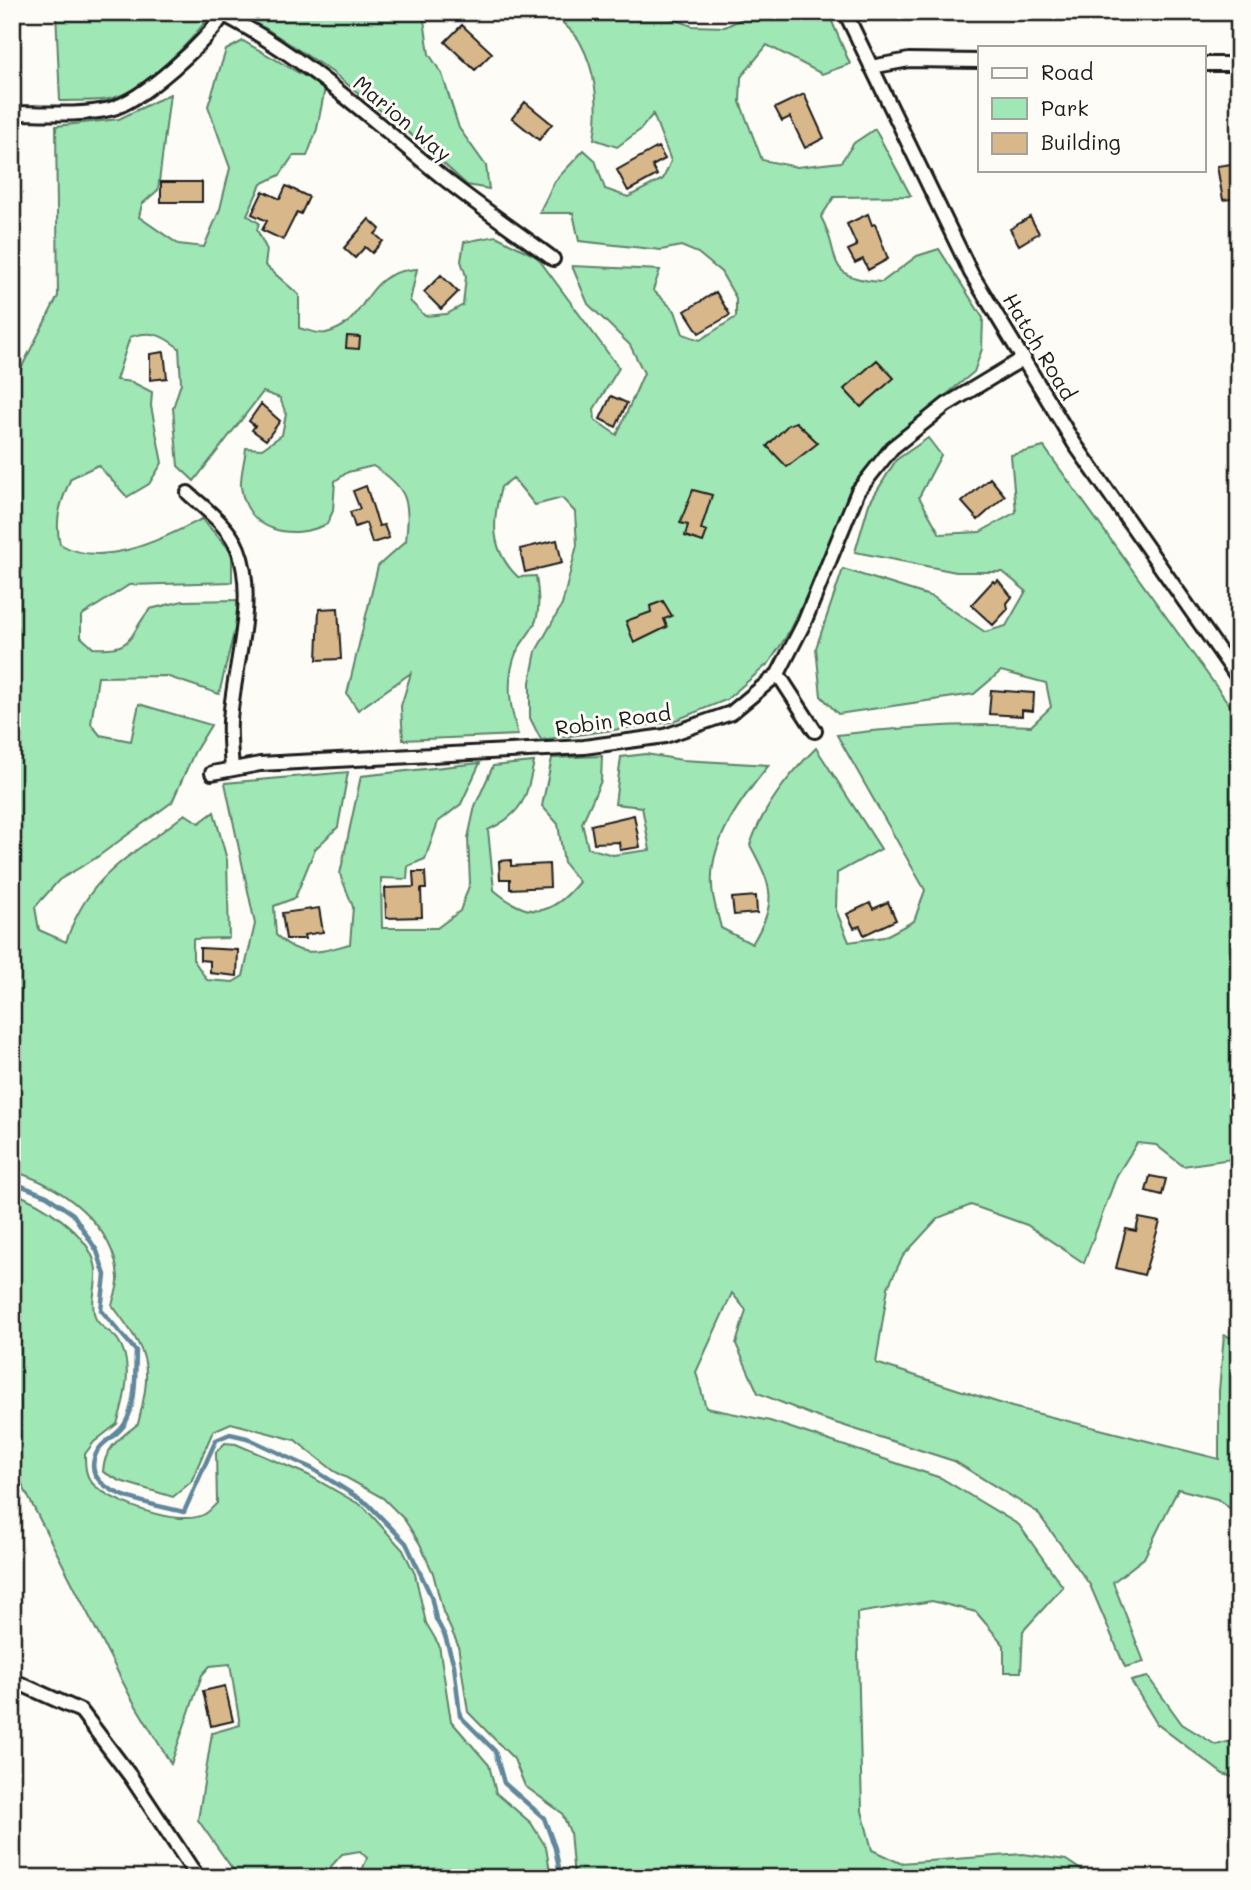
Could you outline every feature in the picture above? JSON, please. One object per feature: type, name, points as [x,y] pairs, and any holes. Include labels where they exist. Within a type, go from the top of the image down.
[{"type":"street","name":"Hatch Road","points":[[845,12],[971,274],[1074,443],[1239,679]]},
{"type":"street","points":[[12,113],[111,109],[161,79],[204,39],[224,13]]},
{"type":"street","name":"Marion Way","points":[[224,13],[257,32],[329,84],[447,181],[553,259]]},
{"type":"street","points":[[871,67],[909,60],[978,61]]},
{"type":"street","points":[[1206,64],[1239,64]]},
{"type":"street","name":"Robin Road","points":[[212,773],[260,764],[584,747],[665,736],[731,713],[778,674],[804,623],[858,491],[892,448],[946,405],[1024,358]]},
{"type":"street","points":[[188,493],[224,527],[238,549],[241,564],[244,612],[230,723],[232,769]]},
{"type":"street","points":[[778,674],[815,731]]},
{"type":"street","points":[[12,1680],[81,1711],[131,1776],[198,1878]]},
{"type":"green space","points":[[56,12],[212,12],[193,37],[166,64],[137,87],[109,99],[60,101]]},
{"type":"green space","points":[[249,12],[428,12],[424,20],[429,54],[442,74],[459,128],[486,166],[489,189],[467,185],[420,142],[332,72],[265,28],[246,20]]},
{"type":"green space","points":[[555,12],[657,12],[692,26],[725,27],[756,12],[828,12],[850,64],[822,74],[767,45],[741,77],[740,102],[762,160],[797,167],[841,162],[854,143],[875,129],[911,196],[834,197],[821,217],[837,263],[850,276],[882,282],[917,256],[939,249],[983,318],[982,349],[974,372],[891,440],[854,490],[817,575],[786,637],[769,663],[726,700],[671,722],[541,740],[530,718],[530,682],[536,651],[562,605],[577,545],[575,512],[562,498],[535,505],[513,478],[501,487],[495,524],[498,546],[509,567],[518,577],[536,576],[538,601],[536,620],[516,653],[511,674],[511,704],[518,735],[403,740],[401,706],[411,673],[358,710],[347,694],[378,566],[406,541],[407,506],[400,489],[373,466],[348,472],[335,481],[333,511],[327,524],[300,532],[286,532],[262,523],[252,514],[245,502],[241,487],[242,473],[246,448],[262,449],[282,435],[286,414],[280,398],[263,392],[194,481],[178,466],[173,408],[181,383],[179,348],[156,335],[130,337],[116,380],[132,382],[152,392],[151,406],[162,463],[149,484],[127,497],[98,465],[71,478],[59,510],[60,544],[77,551],[113,553],[150,543],[202,519],[232,552],[232,582],[129,585],[81,616],[81,637],[93,648],[116,647],[129,640],[150,609],[183,601],[238,600],[235,628],[219,694],[166,676],[98,677],[91,724],[100,735],[131,741],[139,704],[211,725],[194,753],[172,802],[96,858],[59,880],[35,907],[39,930],[66,942],[87,899],[114,868],[185,814],[199,823],[214,812],[227,860],[229,938],[193,939],[193,959],[207,980],[233,982],[243,976],[255,924],[225,783],[348,772],[338,827],[315,849],[295,898],[274,906],[276,935],[294,948],[311,952],[350,944],[353,907],[340,874],[361,776],[480,763],[461,804],[438,822],[425,859],[408,866],[407,879],[381,878],[382,928],[437,928],[460,911],[470,883],[468,838],[475,806],[493,766],[534,762],[522,803],[509,817],[488,830],[494,890],[528,910],[548,908],[558,903],[579,882],[564,863],[558,824],[542,806],[552,758],[602,756],[601,781],[582,823],[588,848],[613,855],[650,850],[642,807],[615,804],[621,757],[646,754],[682,760],[769,765],[730,820],[716,852],[713,869],[713,896],[721,928],[752,944],[766,916],[769,894],[764,873],[750,845],[762,817],[777,793],[816,748],[881,849],[837,873],[836,910],[849,942],[884,937],[914,921],[925,890],[837,735],[934,726],[1031,726],[1051,707],[1046,683],[1001,671],[974,694],[838,714],[821,696],[816,648],[843,569],[933,597],[985,632],[1006,626],[1026,591],[1003,572],[956,572],[855,552],[869,504],[896,460],[928,438],[941,455],[919,497],[940,534],[980,532],[1016,512],[1011,455],[1044,447],[1239,718],[1239,1158],[1183,1166],[1156,1145],[1137,1143],[1117,1175],[1084,1263],[1027,1225],[971,1205],[938,1218],[903,1256],[888,1287],[876,1363],[1012,1407],[1219,1459],[1219,1391],[1224,1335],[1239,1340],[1239,1515],[1217,1499],[1178,1489],[1144,1558],[1113,1582],[1144,1662],[1125,1667],[1090,1585],[1037,1512],[954,1461],[817,1417],[758,1393],[736,1344],[746,1310],[732,1293],[696,1372],[706,1408],[770,1421],[941,1478],[1019,1525],[1063,1587],[1023,1631],[1021,1672],[1004,1672],[1004,1645],[976,1612],[932,1601],[857,1613],[862,1811],[872,1850],[900,1863],[1023,1854],[1066,1860],[1093,1878],[574,1878],[570,1832],[562,1813],[525,1786],[514,1759],[468,1712],[458,1645],[443,1612],[433,1573],[420,1544],[404,1519],[383,1498],[334,1471],[295,1440],[231,1423],[213,1431],[191,1482],[173,1497],[120,1481],[103,1472],[110,1450],[138,1424],[146,1372],[134,1336],[112,1305],[118,1281],[115,1259],[96,1224],[82,1210],[48,1186],[12,1171],[12,386],[58,296],[56,126],[119,119],[170,94],[158,190],[142,204],[139,217],[178,244],[204,247],[220,209],[230,168],[208,106],[226,50],[243,41],[325,88],[317,129],[307,156],[293,156],[280,175],[261,184],[247,215],[259,223],[257,230],[267,250],[265,265],[299,295],[299,328],[323,333],[340,327],[351,319],[385,278],[417,269],[410,301],[425,316],[447,314],[463,305],[466,276],[461,261],[464,242],[496,236],[537,257],[619,368],[594,409],[595,420],[617,435],[644,373],[630,345],[588,304],[572,266],[660,270],[653,290],[675,311],[683,334],[700,340],[736,317],[736,298],[721,272],[698,253],[681,246],[661,250],[579,241],[573,213],[539,213],[555,181],[584,150],[595,160],[605,189],[628,197],[663,179],[671,161],[653,114],[640,130],[617,147],[594,139],[597,114],[590,65],[577,38]]},
{"type":"green space","points":[[12,1192],[49,1211],[83,1241],[95,1264],[95,1317],[99,1324],[118,1340],[126,1359],[127,1381],[117,1424],[94,1442],[85,1454],[90,1481],[102,1491],[130,1506],[164,1516],[194,1518],[207,1513],[217,1503],[216,1452],[225,1443],[236,1444],[308,1475],[364,1507],[403,1550],[415,1574],[426,1623],[439,1645],[451,1721],[489,1765],[496,1793],[531,1823],[546,1847],[551,1878],[359,1878],[367,1858],[360,1851],[342,1854],[321,1878],[239,1878],[198,1820],[212,1733],[240,1725],[230,1664],[210,1666],[202,1675],[171,1764],[130,1696],[12,1465]]},
{"type":"green space","points":[[1148,1677],[1182,1724],[1216,1745],[1239,1739],[1239,1779],[1223,1774],[1157,1724],[1131,1681]]},
{"type":"building","points":[[462,25],[492,53],[475,70],[445,42]]},
{"type":"building","points":[[804,94],[824,138],[805,148],[790,117],[782,121],[775,108]]},
{"type":"building","points":[[525,102],[552,124],[539,140],[512,118]]},
{"type":"building","points":[[658,147],[665,159],[652,166],[657,175],[628,191],[617,170]]},
{"type":"building","points":[[1239,163],[1239,198],[1223,200],[1217,166]]},
{"type":"building","points":[[161,182],[202,182],[202,202],[161,202]]},
{"type":"building","points":[[286,186],[309,197],[301,214],[297,212],[283,240],[262,230],[267,221],[252,214],[263,191],[280,199]]},
{"type":"building","points":[[868,214],[872,225],[875,224],[888,259],[868,270],[863,259],[855,263],[848,250],[857,246],[847,224]]},
{"type":"building","points":[[1030,217],[1039,233],[1019,245],[1010,229]]},
{"type":"building","points":[[369,219],[380,229],[375,234],[383,241],[372,253],[365,247],[355,258],[344,248]]},
{"type":"building","points":[[441,275],[458,292],[441,309],[424,292]]},
{"type":"building","points":[[716,292],[730,315],[699,333],[685,311]]},
{"type":"building","points":[[347,336],[360,337],[359,349],[346,348]]},
{"type":"building","points":[[164,352],[167,378],[150,380],[150,354]]},
{"type":"building","points":[[877,360],[894,378],[861,407],[844,389]]},
{"type":"building","points":[[611,396],[627,403],[616,427],[600,419]]},
{"type":"building","points":[[261,404],[280,421],[266,440],[252,430],[255,426],[249,421]]},
{"type":"building","points":[[796,422],[818,443],[787,467],[767,446],[788,425]]},
{"type":"building","points":[[990,478],[1005,496],[978,520],[962,502]]},
{"type":"building","points":[[366,486],[379,526],[384,525],[389,538],[372,543],[366,523],[355,527],[350,512],[360,509],[353,491]]},
{"type":"building","points":[[693,490],[712,495],[701,529],[707,531],[703,542],[685,536],[688,525],[680,523]]},
{"type":"building","points":[[557,540],[562,563],[525,572],[520,549]]},
{"type":"building","points":[[998,580],[1012,597],[1007,603],[1008,609],[993,625],[971,605],[993,581],[995,583]]},
{"type":"building","points":[[663,601],[672,616],[664,619],[667,627],[634,643],[626,621],[651,612],[650,606]]},
{"type":"building","points":[[338,608],[341,659],[317,660],[319,609]]},
{"type":"building","points":[[991,690],[1034,693],[1033,711],[1022,710],[1022,716],[989,714]]},
{"type":"building","points":[[634,815],[640,847],[620,850],[619,842],[594,843],[591,825]]},
{"type":"building","points":[[511,860],[511,866],[549,864],[550,887],[510,889],[510,879],[500,879],[499,861]]},
{"type":"building","points":[[413,872],[425,872],[426,889],[421,889],[422,917],[386,918],[385,888],[414,887]]},
{"type":"building","points":[[756,896],[757,913],[734,915],[732,898]]},
{"type":"building","points":[[888,902],[896,920],[864,935],[860,926],[854,928],[847,914],[870,903],[873,909]]},
{"type":"building","points":[[319,908],[323,932],[304,935],[305,939],[286,939],[282,913]]},
{"type":"building","points":[[200,948],[238,950],[237,976],[210,973],[210,961],[200,960]]},
{"type":"building","points":[[1150,1176],[1166,1179],[1162,1195],[1146,1191]]},
{"type":"building","points":[[1139,1218],[1160,1222],[1144,1275],[1116,1268],[1126,1229],[1136,1231]]},
{"type":"building","points":[[225,1686],[233,1721],[211,1726],[203,1691]]},
{"type":"waterway","points":[[12,1182],[47,1196],[73,1214],[97,1251],[105,1275],[101,1310],[136,1351],[131,1408],[121,1429],[97,1451],[93,1469],[99,1480],[124,1496],[184,1512],[216,1440],[230,1434],[247,1438],[311,1468],[368,1504],[406,1543],[431,1596],[436,1619],[445,1636],[454,1665],[460,1716],[495,1751],[504,1783],[544,1818],[555,1848],[561,1878]]}]
